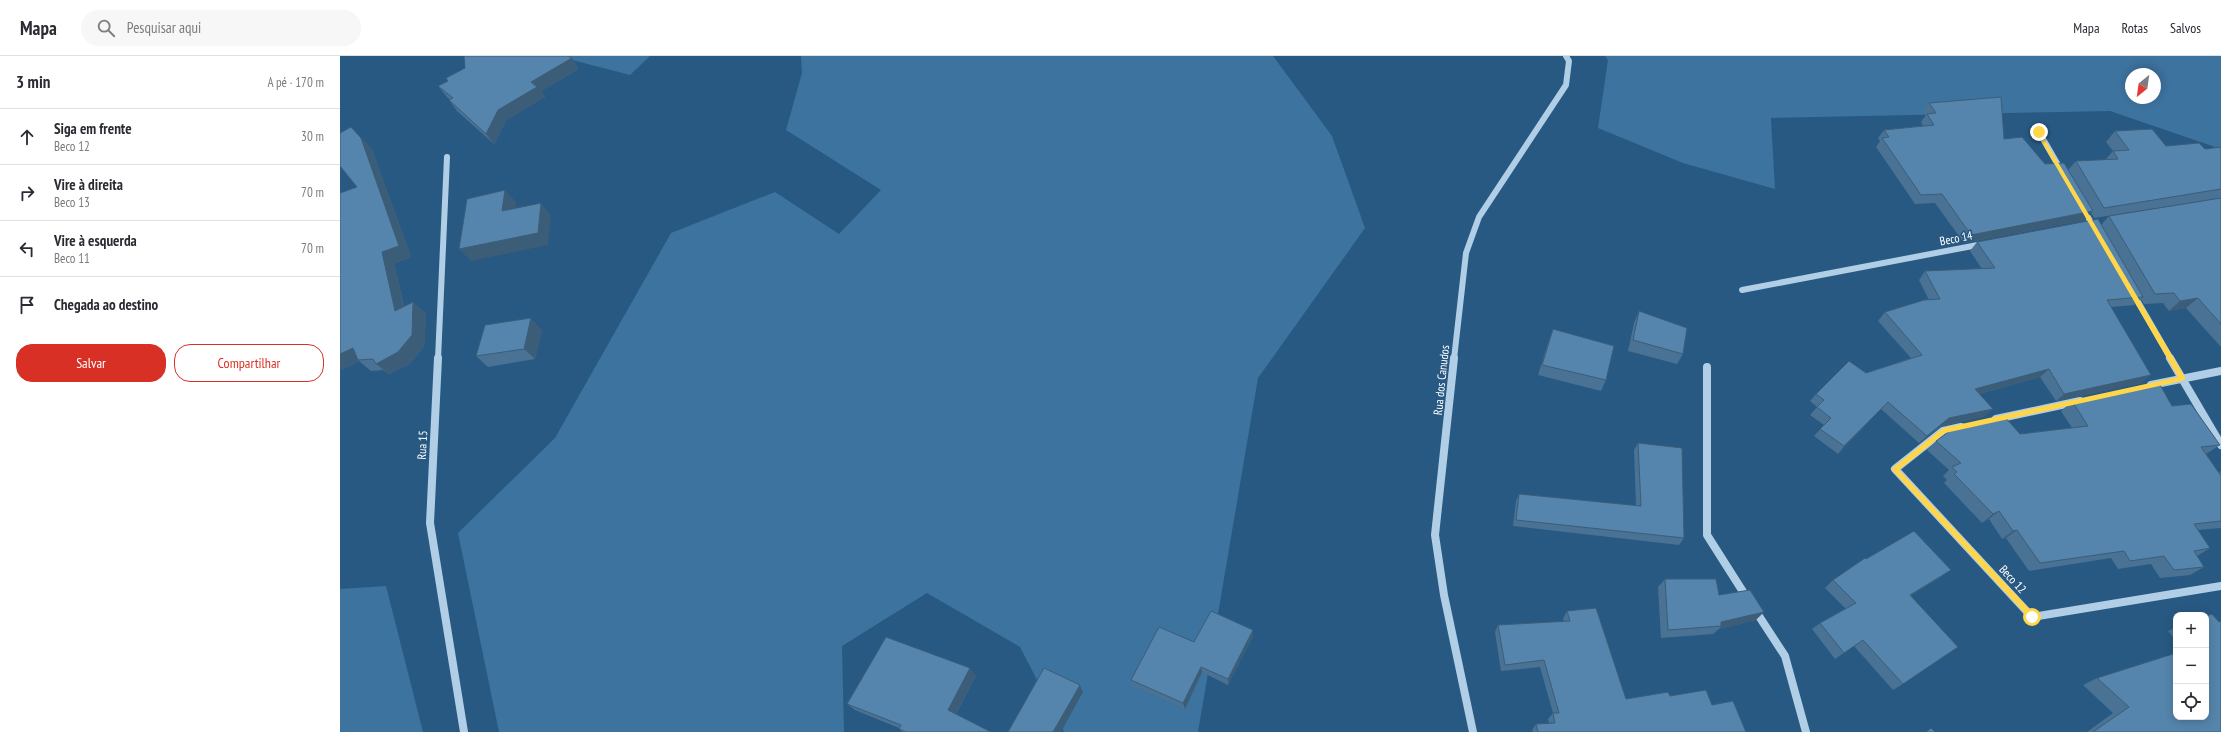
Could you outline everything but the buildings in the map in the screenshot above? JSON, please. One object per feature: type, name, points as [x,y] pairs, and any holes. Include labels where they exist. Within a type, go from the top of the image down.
[{"type":"street","name":"Rua dos Canudos","points":[[1473,732],[1444,595],[1435,535],[1466,253],[1479,217],[1566,85],[1569,61],[1566,56]]},
{"type":"street","points":[[2039,132],[2065,177]]},
{"type":"street","name":"Rua 15","points":[[447,157],[430,523],[462,729],[464,732]]},
{"type":"street","points":[[2080,204],[2100,237]]},
{"type":"street","points":[[2084,225],[2099,222]]},
{"type":"street","name":"Beco 14","points":[[1742,290],[1991,242]]},
{"type":"street","points":[[2131,291],[2221,445]]},
{"type":"street","points":[[1707,367],[1707,535],[1785,656],[1806,732]]},
{"type":"street","points":[[2144,387],[2221,371]]},
{"type":"street","points":[[1989,420],[2090,399]]},
{"type":"street","name":"Beco 12","points":[[1966,426],[1943,431],[1895,469],[2032,617],[2221,586]]},
{"type":"shaded area","points":[[557,56],[650,56],[630,75]]},
{"type":"shaded area","points":[[801,56],[1273,56],[1332,136],[1365,228],[1258,378],[1198,732],[1064,732],[1020,647],[927,593],[842,646],[844,732],[499,732],[458,533],[555,438],[671,233],[775,192],[839,234],[881,190],[786,130],[802,73]]},
{"type":"shaded area","points":[[1605,56],[2221,56],[2221,149],[2110,111],[1771,118],[1775,189],[1683,163],[1598,128],[1608,60]]},
{"type":"shaded area","points":[[386,586],[423,732],[340,732],[340,589]]},
{"type":"route","points":[[2032,617],[1895,469],[1943,431],[2182,379],[2039,132]]}]
